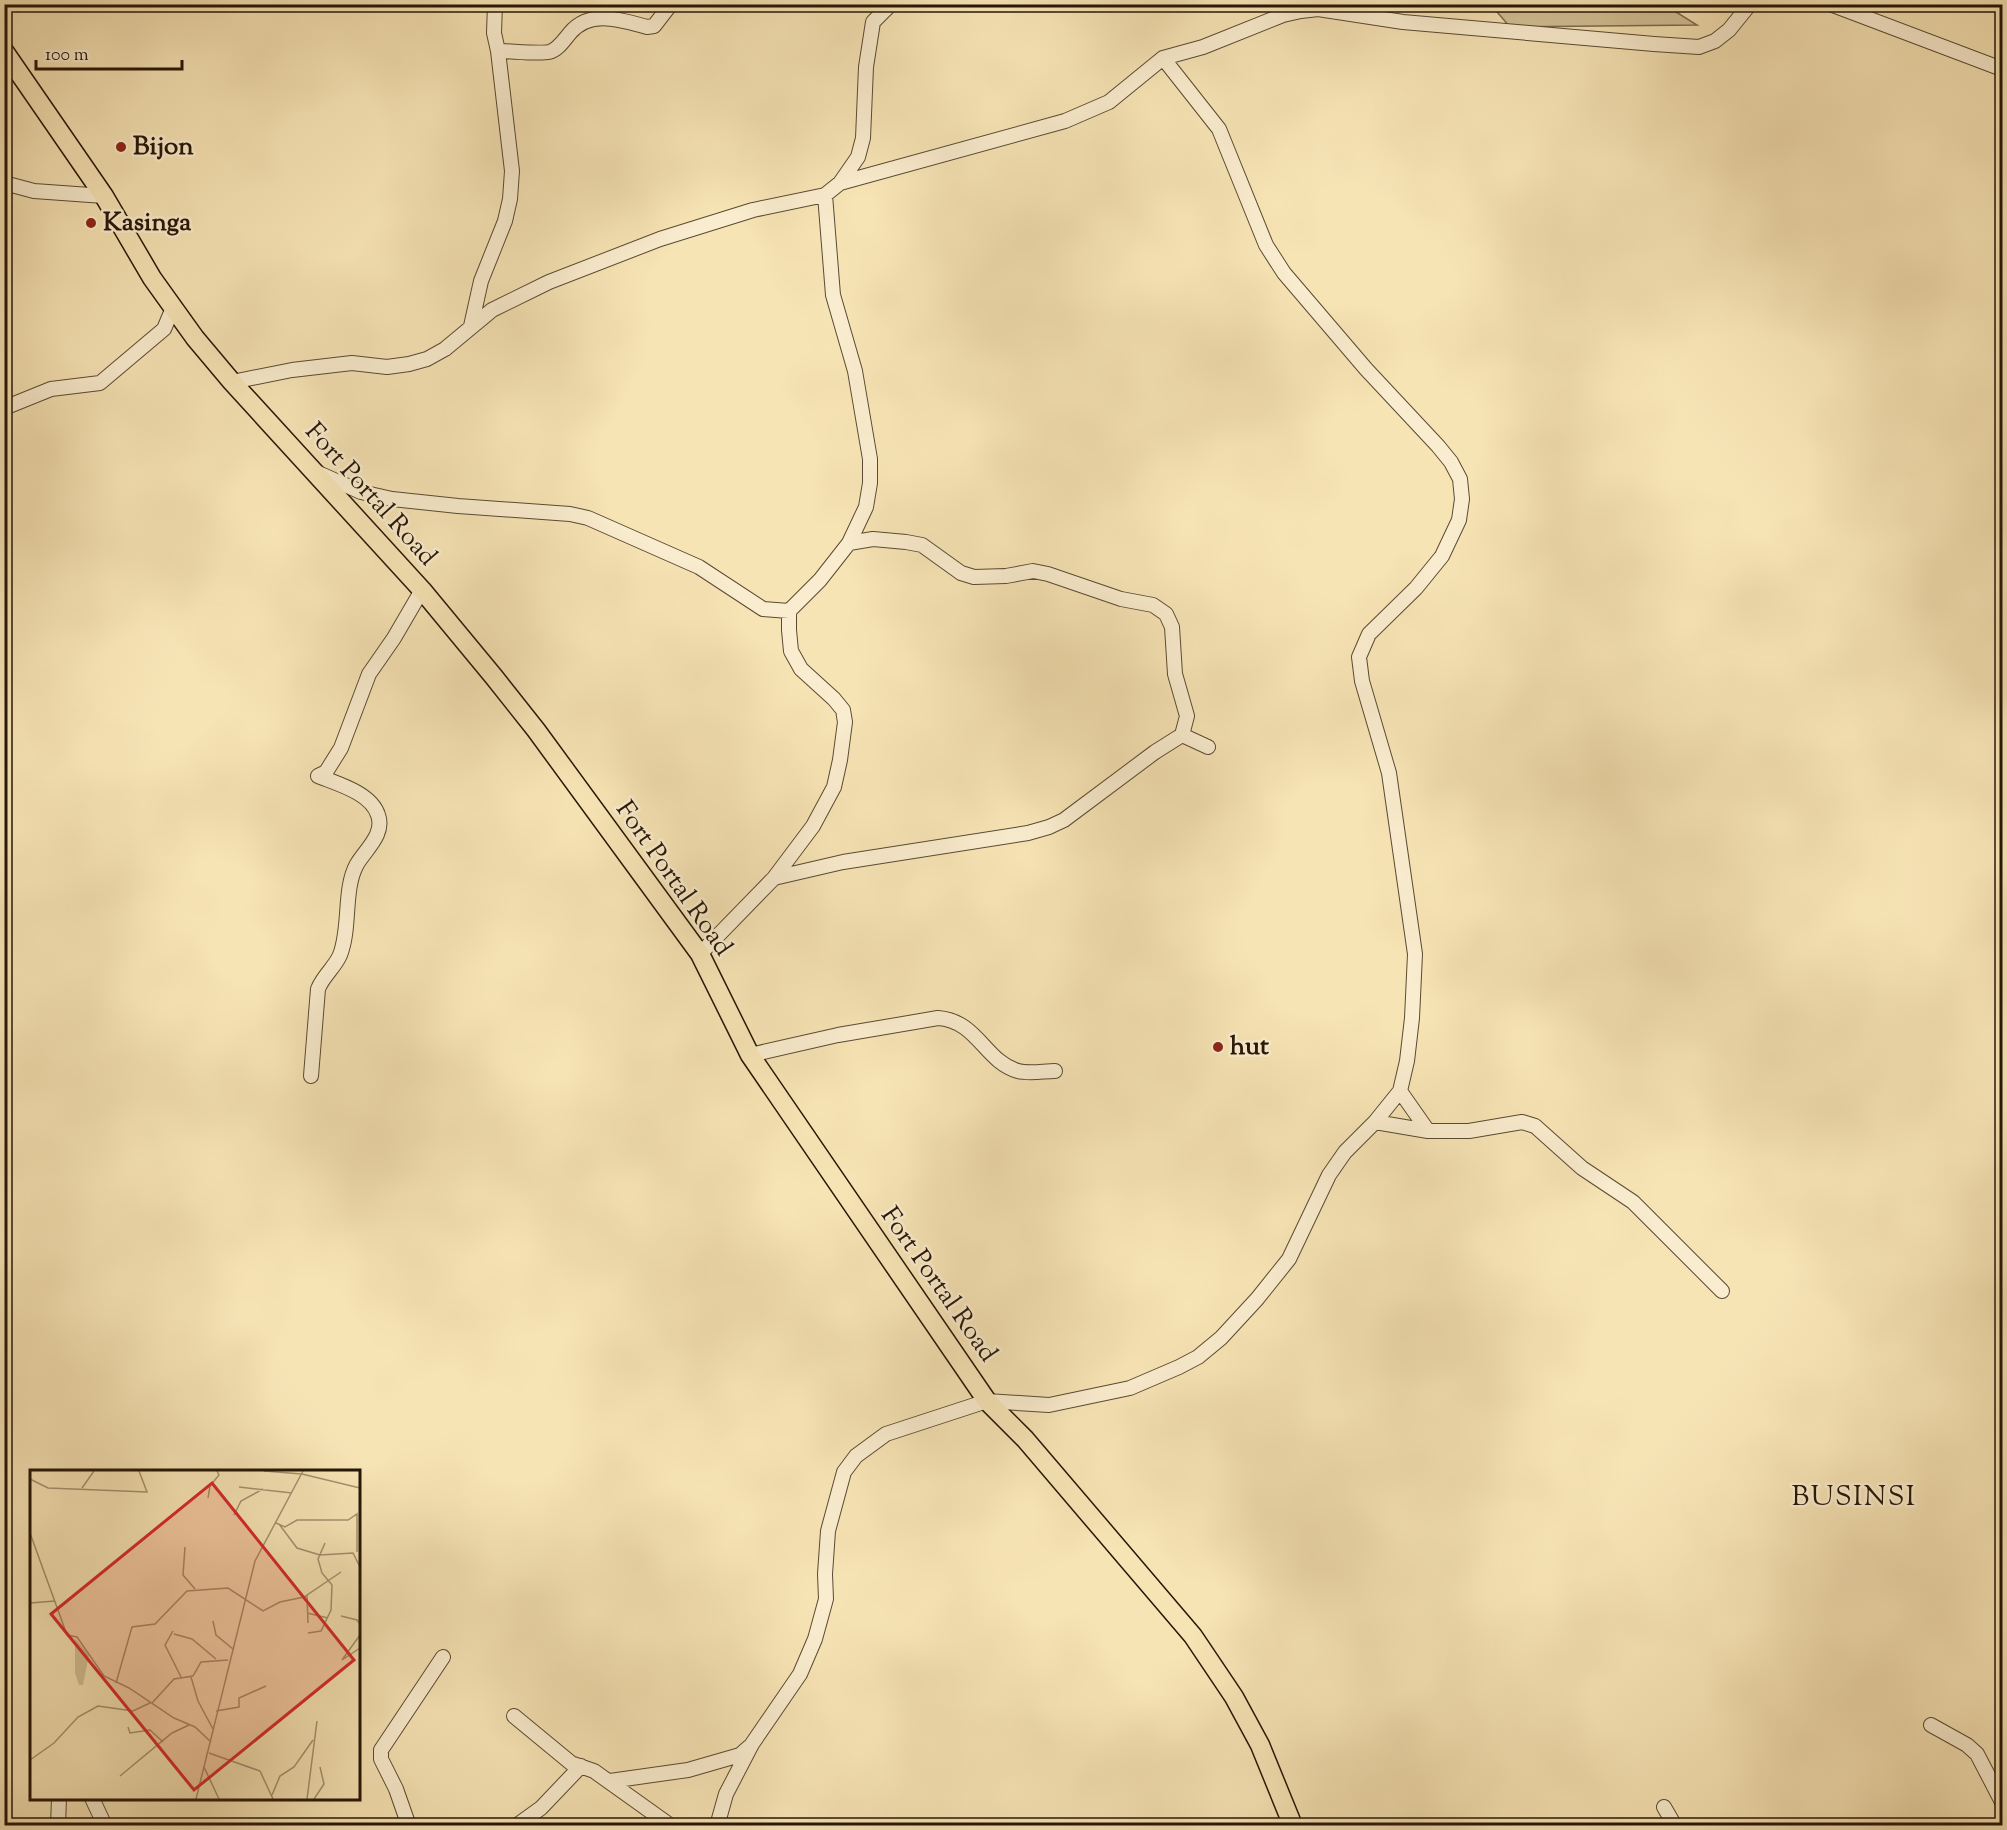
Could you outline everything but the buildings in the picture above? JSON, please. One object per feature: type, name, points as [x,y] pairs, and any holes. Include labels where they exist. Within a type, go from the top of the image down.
[{"type":"main road","name":"Fort Portal Road","points":[[4,51],[104,196],[153,278],[195,338],[232,382],[422,590],[536,730],[700,954],[750,1054],[987,1401],[1025,1439],[1193,1636],[1240,1707],[1260,1745],[1293,1826]]},
{"type":"street","points":[[471,326],[481,281],[505,221],[510,199],[512,171],[494,33],[495,4]]},
{"type":"street","points":[[498,51],[548,52],[560,45],[581,23],[600,17],[647,27],[654,26],[671,4]]},
{"type":"street","points":[[232,382],[292,370],[352,363],[387,367],[427,359],[445,349],[492,310],[603,259],[753,210],[825,195],[840,183],[858,157],[863,138],[866,67],[873,22],[891,4]]},
{"type":"street","points":[[840,183],[1065,122],[1109,102],[1163,57],[1203,47],[1283,15],[1318,9],[1403,22],[1699,47],[1715,41],[1729,30],[1750,4]]},
{"type":"street","points":[[1830,4],[2002,69]]},
{"type":"street","points":[[717,1826],[726,1794],[752,1744],[800,1674],[824,1614],[828,1531],[844,1472],[856,1456],[886,1434],[987,1401],[1049,1405],[1130,1388],[1198,1357],[1221,1338],[1289,1259],[1329,1175],[1358,1137],[1375,1122],[1400,1091],[1407,1061],[1412,1018],[1415,954],[1389,773],[1362,681],[1359,657],[1369,634],[1416,588],[1442,556],[1459,520],[1462,499],[1460,479],[1451,462],[1366,369],[1284,273],[1266,245],[1219,129],[1163,57]]},
{"type":"street","points":[[4,183],[34,191],[104,196]]},
{"type":"street","points":[[700,954],[774,878],[813,826],[834,787],[840,760],[845,722],[843,710],[801,669],[791,651],[789,630],[789,611],[820,580],[849,543],[866,507],[870,483],[870,459],[855,370],[833,295],[825,195]]},
{"type":"street","points":[[4,408],[51,389],[100,383],[164,329],[173,308]]},
{"type":"street","points":[[313,470],[361,492],[392,499],[458,507],[570,514],[588,518],[699,567],[763,609],[789,611]]},
{"type":"street","points":[[861,521],[873,539]]},
{"type":"street","points":[[774,878],[843,862],[1028,833],[1049,827],[1064,820],[1155,752],[1182,735],[1187,716],[1175,674],[1172,627],[1166,614],[1153,605],[1121,599],[1033,571],[1006,576],[974,577],[961,573],[922,545],[873,539],[849,543]]},
{"type":"street","points":[[311,1076],[318,989],[321,981],[340,955],[354,873],[376,837],[380,824],[378,813],[368,801],[356,792],[318,776],[326,772],[341,748],[369,674],[394,638],[422,590]]},
{"type":"street","points":[[1182,735],[1208,747]]},
{"type":"street","points":[[750,1054],[838,1035],[944,1018],[961,1024],[975,1034],[1001,1062],[1010,1067],[1020,1071],[1055,1071]]},
{"type":"street","points":[[1400,1091],[1428,1131]]},
{"type":"street","points":[[1375,1122],[1428,1131],[1469,1131],[1522,1122],[1535,1126],[1582,1168],[1633,1202],[1722,1291]]},
{"type":"street","points":[[409,1826],[396,1789],[381,1759],[381,1750],[443,1657]]},
{"type":"street","points":[[514,1716],[571,1762],[594,1771],[671,1826]]},
{"type":"street","points":[[1931,1725],[1967,1745],[1977,1754],[2002,1802]]},
{"type":"street","points":[[610,1782],[688,1770],[740,1755],[752,1744]]},
{"type":"street","points":[[516,1826],[541,1808],[581,1766]]},
{"type":"street","points":[[58,1826],[59,1800]]},
{"type":"street","points":[[93,1800],[105,1826]]},
{"type":"street","points":[[1664,1808],[1675,1826]]},
{"type":"shaded area","points":[[1491,5],[1665,5],[1697,25],[1510,27]]},
{"type":"place","name":"Bijon","points":[[121,147]]},
{"type":"place","name":"Kasinga","points":[[91,223]]},
{"type":"place","name":"hut","points":[[1218,1047]]},
{"type":"district","name":"BUSINSI","points":[[1854,1498]]}]
